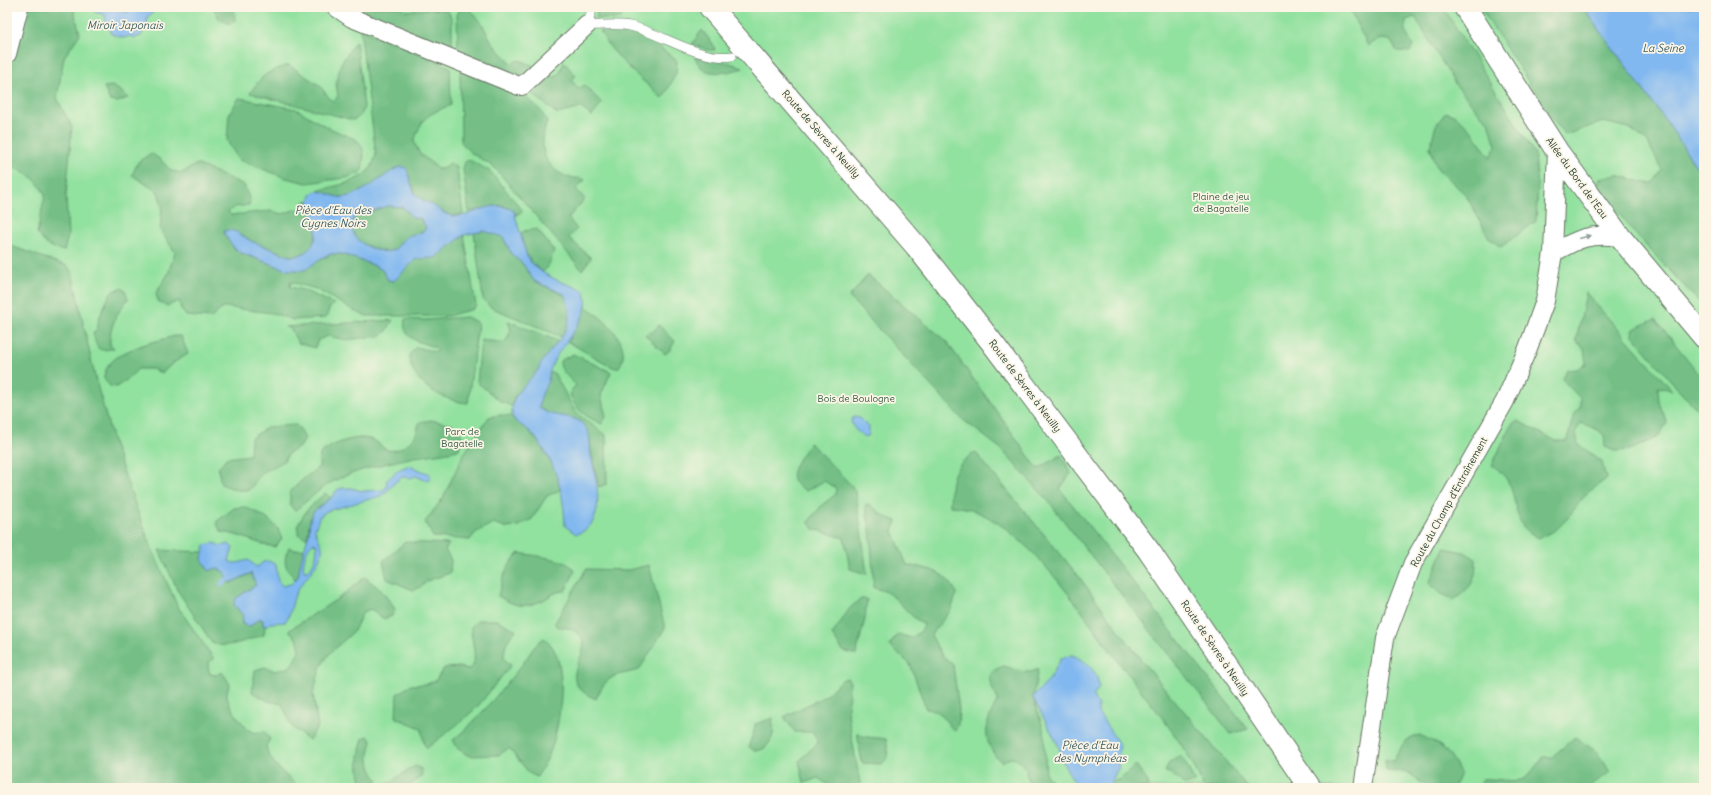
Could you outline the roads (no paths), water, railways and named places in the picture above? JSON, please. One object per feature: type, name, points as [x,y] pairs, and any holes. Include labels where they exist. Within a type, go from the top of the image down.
[{"type":"street","points":[[7,54],[19,7]]},
{"type":"street","points":[[336,7],[352,18],[519,86],[522,86],[586,25]]},
{"type":"street","name":"Route de Sèvres à Neuilly","points":[[710,7],[917,247],[990,340],[1148,551],[1310,788]]},
{"type":"street","name":"Allée du Bord de l'Eau","points":[[1465,7],[1557,151],[1620,237],[1704,337]]},
{"type":"street","name":"Route du Champ d'Entraînement","points":[[1361,786],[1385,638],[1413,563],[1491,427],[1528,348],[1545,301],[1553,253],[1557,151]]},
{"type":"street","points":[[1553,253],[1582,237],[1593,235],[1620,237]]},
{"type":"lane","points":[[593,7],[586,25],[629,26],[697,51],[724,57],[732,56]]},
{"type":"water","name":"Miroir Japonais","points":[[94,7],[117,7],[124,12],[128,12],[131,7],[152,7],[153,13],[149,15],[147,21],[148,25],[143,30],[141,36],[135,38],[130,36],[124,38],[111,34],[109,26],[106,25],[105,15],[95,12]]},
{"type":"water","name":"La Seine","points":[[1583,7],[1704,7],[1704,178],[1670,127]]},
{"type":"water","name":"Pièce d'Eau des Cygnes Noirs","points":[[400,167],[405,167],[415,193],[421,199],[449,215],[460,216],[497,206],[505,207],[514,211],[527,257],[532,263],[552,278],[583,290],[586,298],[586,308],[576,328],[553,363],[539,407],[544,411],[579,421],[587,428],[598,500],[597,512],[593,522],[586,529],[576,534],[565,526],[561,492],[550,460],[534,436],[517,423],[512,415],[513,401],[519,391],[538,370],[541,363],[561,338],[568,325],[568,303],[564,294],[534,281],[523,264],[512,255],[503,237],[484,231],[464,235],[435,258],[416,259],[394,281],[388,280],[383,271],[376,266],[342,254],[331,254],[323,257],[305,270],[287,270],[239,252],[230,243],[224,233],[225,230],[235,231],[251,241],[289,256],[299,255],[304,253],[315,241],[316,230],[309,204],[312,194],[320,191],[339,197],[346,197],[362,190]],"holes":[[[387,206],[403,207],[413,218],[420,218],[426,227],[424,231],[406,237],[393,250],[385,252],[369,247],[356,238],[352,224],[355,217]]]},
{"type":"water","points":[[854,417],[860,418],[869,427],[869,435],[866,437],[855,429],[851,421]]},
{"type":"water","points":[[409,466],[430,474],[430,479],[424,480],[416,476],[410,478],[402,477],[381,496],[327,511],[320,516],[315,529],[322,547],[322,552],[317,564],[296,593],[289,615],[285,622],[271,623],[265,626],[263,625],[263,620],[260,618],[249,627],[242,624],[243,615],[234,605],[235,599],[256,585],[251,573],[230,583],[226,580],[226,573],[217,568],[209,571],[202,559],[205,545],[214,543],[221,546],[229,544],[233,548],[229,561],[234,563],[248,560],[257,567],[263,562],[269,561],[276,565],[278,581],[283,586],[291,584],[298,577],[313,512],[331,498],[337,490],[342,488],[351,488],[362,491],[383,490],[387,486],[386,481],[402,468]],"holes":[[[313,543],[316,544],[317,550],[314,562],[308,571],[304,571],[305,556],[311,545]]]},
{"type":"water","name":"Pièce d'Eau des Nymphéas","points":[[1072,655],[1082,660],[1091,667],[1094,672],[1099,688],[1094,694],[1094,699],[1098,705],[1098,712],[1120,746],[1117,760],[1119,768],[1109,788],[1081,788],[1074,781],[1065,767],[1058,745],[1033,698],[1034,695],[1047,683],[1061,659]]},
{"type":"waterway","points":[[222,584],[226,580]]},
{"type":"park label","name":"Plaine de jeu de Bagatelle","points":[[1221,202]]},
{"type":"park label","name":"Bois de Boulogne","points":[[856,398]]},
{"type":"park label","name":"Parc de Bagatelle","points":[[462,436]]}]
